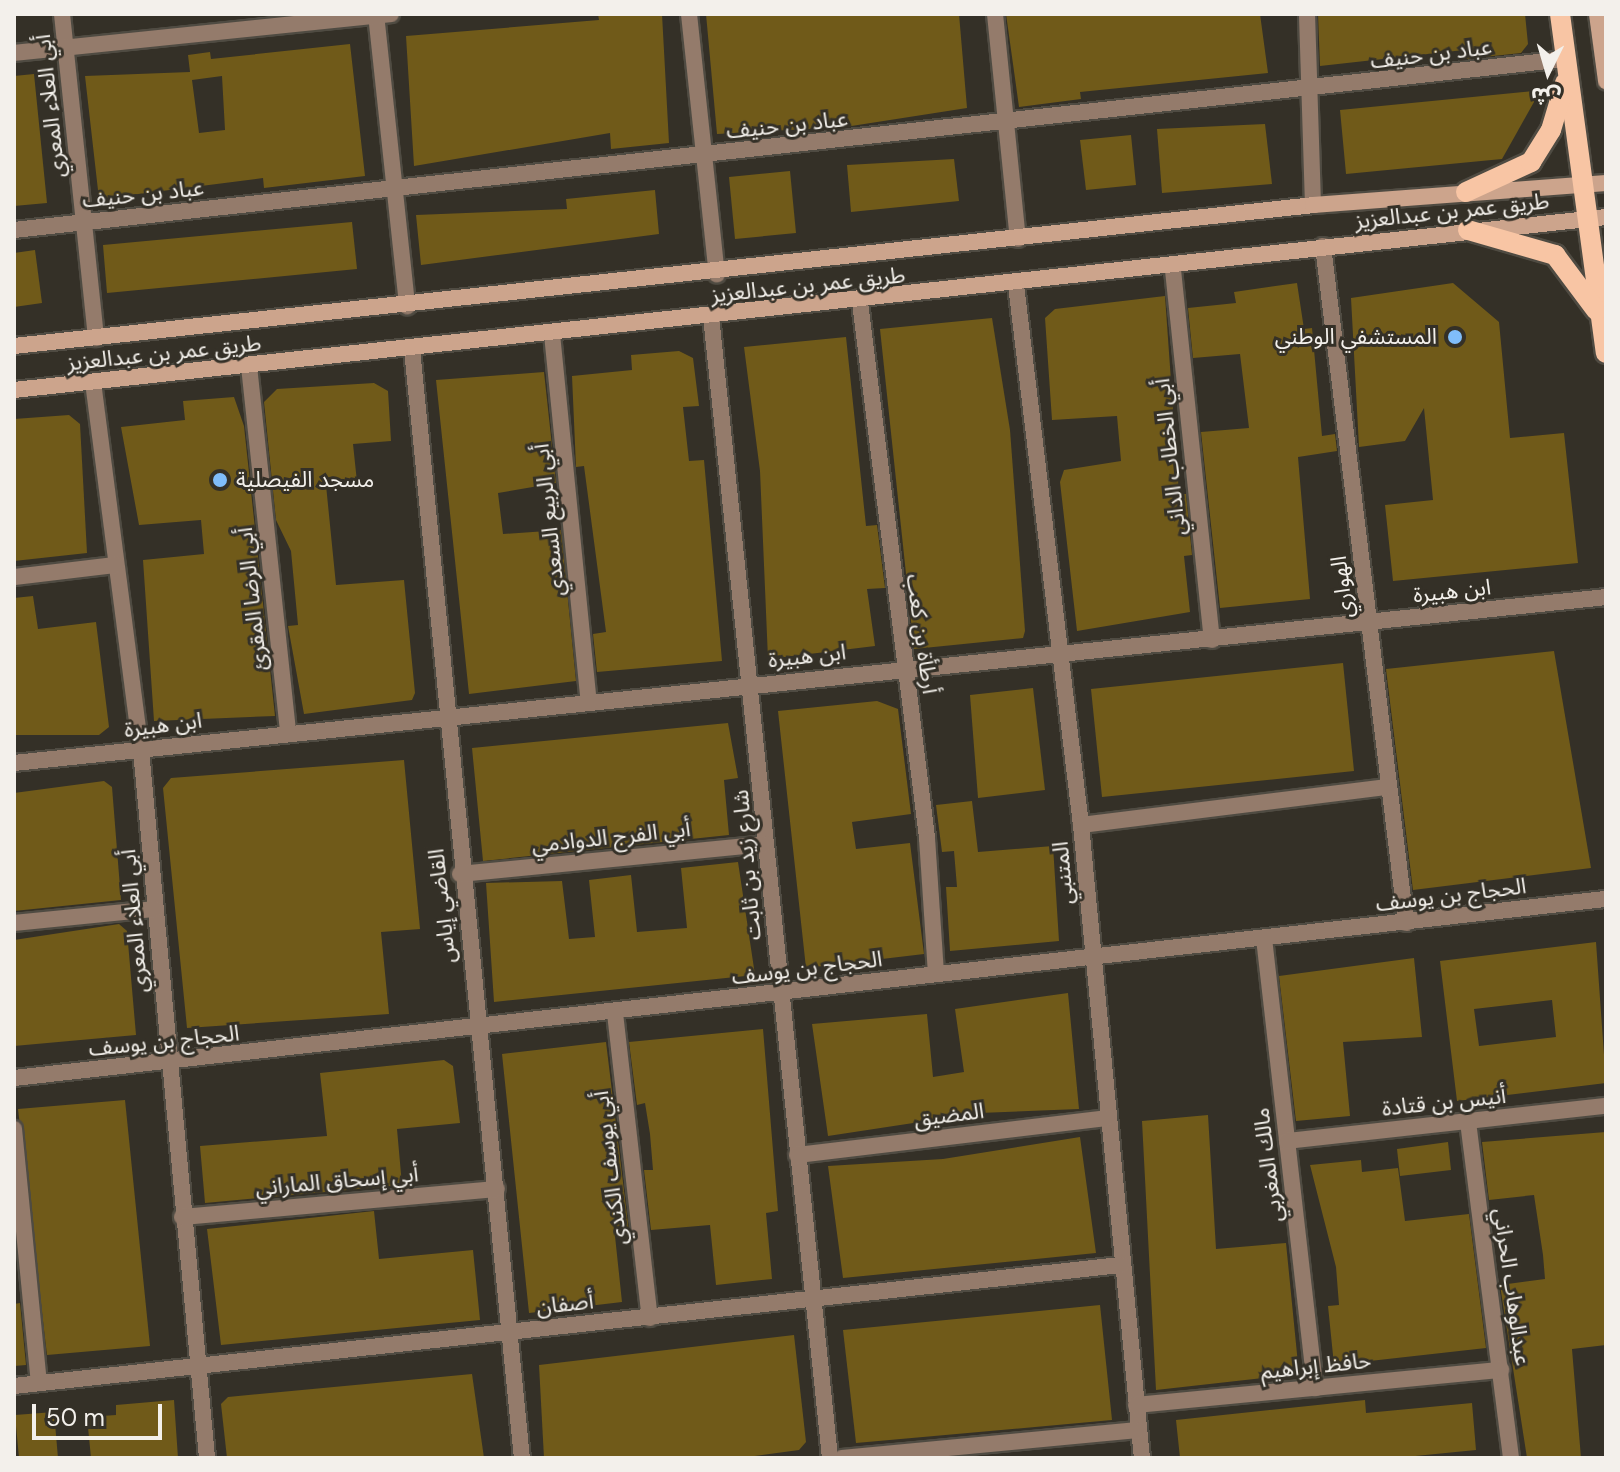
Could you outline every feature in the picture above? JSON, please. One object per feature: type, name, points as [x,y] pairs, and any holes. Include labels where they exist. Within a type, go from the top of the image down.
[{"type":"main road","points":[[1560,14],[1584,185],[1597,218],[1606,353]]},
{"type":"main road","points":[[1597,14],[1606,81]]},
{"type":"main road","points":[[1466,192],[1531,162],[1551,130],[1566,67]]},
{"type":"main road","name":"طريق عمر بن عبدالعزيز","points":[[14,346],[717,274],[1313,205],[1606,183]]},
{"type":"main road","name":"طريق عمر بن عبدالعزيز","points":[[14,390],[1173,270],[1323,246],[1597,218]]},
{"type":"main road","points":[[1468,230],[1555,255],[1603,323]]},
{"type":"street","name":"أبي العلاء المعري","points":[[62,14],[96,338]]},
{"type":"street","points":[[689,14],[717,274]]},
{"type":"street","points":[[995,14],[1018,239]]},
{"type":"street","points":[[1307,14],[1314,90],[1313,205]]},
{"type":"street","points":[[14,53],[381,15],[407,306]]},
{"type":"street","name":"عباد بن حنيف","points":[[14,230],[1314,90],[1566,67]]},
{"type":"street","name":"الهواري","points":[[1323,246],[1406,923]]},
{"type":"street","name":"أبي الخطاب الداني","points":[[1173,270],[1212,640]]},
{"type":"street","name":"المتنبي","points":[[1016,285],[1081,825],[1142,1458]]},
{"type":"street","name":"أرطأة بن كعب","points":[[860,302],[902,668],[927,838],[936,974]]},
{"type":"street","name":"شارع زيد بن ثابت","points":[[711,316],[754,684],[765,844],[830,1458]]},
{"type":"street","name":"أبي الربيع السعدي","points":[[552,334],[589,702]]},
{"type":"street","name":"القاضي إياس","points":[[412,349],[460,874],[497,1189],[522,1458]]},
{"type":"street","name":"أبي الرضا المقرئ","points":[[249,366],[288,732]]},
{"type":"street","name":"أبي العلاء المعري","points":[[93,382],[141,750],[182,1217],[207,1458]]},
{"type":"street","points":[[14,577],[115,565]]},
{"type":"street","name":"ابن هبيرة","points":[[14,763],[288,732],[902,668],[1059,656],[1606,597]]},
{"type":"street","points":[[1081,825],[1388,787]]},
{"type":"street","name":"أبي الفرج الدوادمي","points":[[460,874],[765,844]]},
{"type":"street","name":"الحجاج بن يوسف","points":[[14,1078],[168,1064],[1606,899]]},
{"type":"street","points":[[14,923],[155,909]]},
{"type":"street","name":"مالك المغربي","points":[[1264,938],[1315,1388]]},
{"type":"street","name":"أبي يوسف الكندي","points":[[615,1013],[650,1318]]},
{"type":"street","name":"أنيس بن قتادة","points":[[1287,1141],[1606,1106]]},
{"type":"street","name":"المضيق","points":[[797,1155],[1107,1118]]},
{"type":"street","name":"عبدالوهاب الحراني","points":[[1468,1122],[1511,1458]]},
{"type":"street","points":[[14,1129],[39,1383]]},
{"type":"street","name":"أبي إسحاق الماراني","points":[[182,1217],[497,1189]]},
{"type":"street","name":"أصفان","points":[[14,1386],[1121,1265]]},
{"type":"street","name":"حافظ إبراهيم","points":[[1136,1405],[1501,1370]]},
{"type":"street","points":[[842,1458],[1138,1430]]},
{"type":"building","points":[[598,14],[662,14],[669,143],[611,149],[610,133],[414,166],[406,36],[599,20]]},
{"type":"building","points":[[706,14],[959,14],[967,108],[845,127],[717,134]]},
{"type":"building","points":[[1006,14],[1260,14],[1268,73],[1080,92],[1081,99],[1019,107]]},
{"type":"building","points":[[1318,14],[1525,14],[1528,44],[1521,53],[1465,59],[1464,50],[1320,66]]},
{"type":"building","points":[[350,44],[365,176],[264,188],[263,178],[99,199],[85,76],[190,72],[188,55],[210,52],[211,59]],"holes":[[[222,76],[225,130],[199,133],[192,80]]]},
{"type":"building","points":[[34,74],[47,203],[14,206],[14,76]]},
{"type":"building","points":[[1533,91],[1534,102],[1502,159],[1346,174],[1340,110]]},
{"type":"building","points":[[1265,124],[1272,184],[1162,193],[1157,129]]},
{"type":"building","points":[[1131,135],[1136,185],[1086,190],[1080,140]]},
{"type":"building","points":[[954,159],[959,201],[851,212],[847,165]]},
{"type":"building","points":[[790,171],[796,233],[735,239],[729,177]]},
{"type":"building","points":[[655,190],[659,234],[421,265],[416,215],[567,209],[566,199]]},
{"type":"building","points":[[352,222],[357,269],[107,293],[103,245]]},
{"type":"building","points":[[35,250],[42,303],[14,307],[14,253]]},
{"type":"building","points":[[1297,283],[1304,329],[1312,328],[1322,436],[1335,434],[1337,451],[1298,457],[1310,599],[1220,608],[1201,432],[1249,428],[1240,354],[1193,358],[1188,308],[1236,303],[1234,292]]},
{"type":"building","points":[[1453,283],[1499,322],[1510,438],[1564,433],[1578,563],[1393,581],[1385,505],[1433,500],[1424,408],[1405,441],[1359,447],[1351,298]]},
{"type":"building","points":[[1165,296],[1179,494],[1186,494],[1192,555],[1184,556],[1190,612],[1077,631],[1060,482],[1064,470],[1121,461],[1117,416],[1052,420],[1045,318],[1055,309]]},
{"type":"building","points":[[992,318],[1010,430],[1025,631],[1023,638],[914,649],[880,329]]},
{"type":"building","points":[[846,337],[866,526],[877,525],[885,588],[867,589],[875,646],[768,659],[760,471],[744,347]]},
{"type":"building","points":[[679,351],[693,358],[699,406],[683,407],[689,461],[704,460],[722,661],[597,672],[593,634],[606,632],[584,466],[576,467],[572,376],[632,370],[631,355]]},
{"type":"building","points":[[544,372],[556,483],[498,493],[503,534],[561,530],[576,681],[469,694],[436,380]]},
{"type":"building","points":[[374,383],[388,391],[391,441],[353,444],[357,482],[326,485],[336,585],[404,580],[415,693],[412,700],[304,714],[288,626],[298,625],[291,551],[276,520],[264,402],[277,389]]},
{"type":"building","points":[[234,397],[244,426],[275,716],[154,721],[143,560],[204,554],[201,520],[139,525],[121,427],[185,420],[183,401]]},
{"type":"building","points":[[69,415],[80,424],[87,553],[14,561],[14,419]]},
{"type":"building","points":[[33,596],[38,629],[96,622],[109,727],[99,735],[14,735],[14,598]]},
{"type":"building","points":[[1554,651],[1591,868],[1413,890],[1386,669]]},
{"type":"building","points":[[1343,663],[1354,771],[1102,797],[1091,689]]},
{"type":"building","points":[[1033,688],[1045,790],[978,798],[970,695]]},
{"type":"building","points":[[877,701],[898,709],[911,814],[852,822],[856,849],[910,843],[924,954],[806,968],[778,711]]},
{"type":"building","points":[[728,723],[738,778],[724,780],[729,835],[483,861],[472,748]]},
{"type":"building","points":[[404,760],[420,929],[381,932],[389,1014],[187,1028],[163,788],[171,778]]},
{"type":"building","points":[[104,781],[112,787],[121,900],[14,911],[14,793]]},
{"type":"building","points":[[972,801],[978,852],[1053,846],[1059,941],[950,951],[946,887],[957,887],[954,851],[942,852],[936,805]]},
{"type":"building","points":[[738,862],[755,975],[494,1002],[486,883],[562,881],[569,939],[595,937],[589,880],[631,875],[637,932],[687,928],[681,868]]},
{"type":"building","points":[[119,924],[127,931],[136,1035],[14,1046],[14,940]]},
{"type":"building","points":[[1596,942],[1606,1083],[1457,1101],[1440,961]],"holes":[[[1552,1000],[1556,1037],[1479,1046],[1474,1009]]]},
{"type":"building","points":[[1414,958],[1422,1037],[1343,1042],[1350,1116],[1296,1121],[1279,976]]},
{"type":"building","points":[[1068,993],[1079,1109],[979,1113],[828,1136],[812,1024],[927,1014],[933,1077],[964,1072],[955,1009]]},
{"type":"building","points":[[763,1029],[778,1211],[766,1213],[772,1279],[716,1285],[710,1225],[651,1230],[644,1170],[653,1170],[650,1134],[645,1103],[637,1105],[629,1042]]},
{"type":"building","points":[[606,1042],[629,1232],[615,1236],[622,1302],[529,1313],[502,1054]]},
{"type":"building","points":[[444,1060],[453,1066],[460,1123],[397,1129],[402,1185],[205,1203],[200,1146],[327,1136],[320,1073]]},
{"type":"building","points":[[125,1100],[150,1346],[47,1355],[18,1109]]},
{"type":"building","points":[[1208,1115],[1216,1249],[1286,1243],[1299,1374],[1156,1390],[1142,1121]]},
{"type":"building","points":[[1606,1132],[1606,1345],[1572,1349],[1581,1458],[1527,1458],[1500,1285],[1545,1279],[1543,1255],[1534,1195],[1489,1200],[1482,1142]]},
{"type":"building","points":[[1080,1137],[1096,1253],[843,1278],[828,1166],[943,1159]]},
{"type":"building","points":[[1448,1142],[1451,1170],[1400,1176],[1397,1149]]},
{"type":"building","points":[[1361,1160],[1362,1172],[1398,1168],[1405,1221],[1469,1214],[1486,1348],[1334,1365],[1328,1306],[1339,1305],[1336,1267],[1310,1165]]},
{"type":"building","points":[[374,1211],[379,1259],[473,1250],[480,1320],[221,1345],[207,1229]]},
{"type":"building","points":[[20,1303],[26,1365],[14,1366],[14,1304]]},
{"type":"building","points":[[1100,1305],[1112,1420],[856,1443],[843,1330]]},
{"type":"building","points":[[794,1335],[806,1442],[799,1450],[740,1458],[544,1458],[539,1365]]},
{"type":"building","points":[[472,1374],[484,1458],[227,1458],[221,1404],[228,1397]]},
{"type":"building","points":[[174,1400],[178,1458],[91,1458],[87,1417],[116,1415],[116,1405]]},
{"type":"building","points":[[1365,1400],[1366,1413],[1472,1403],[1476,1450],[1395,1458],[1180,1458],[1176,1420]]},
{"type":"building","points":[[54,1412],[58,1458],[19,1458],[15,1415]]},
{"type":"place","name":"المستشفي الوطني","points":[[1455,337]]},
{"type":"place","name":"مسجد الفيصلية","points":[[220,480]]}]
